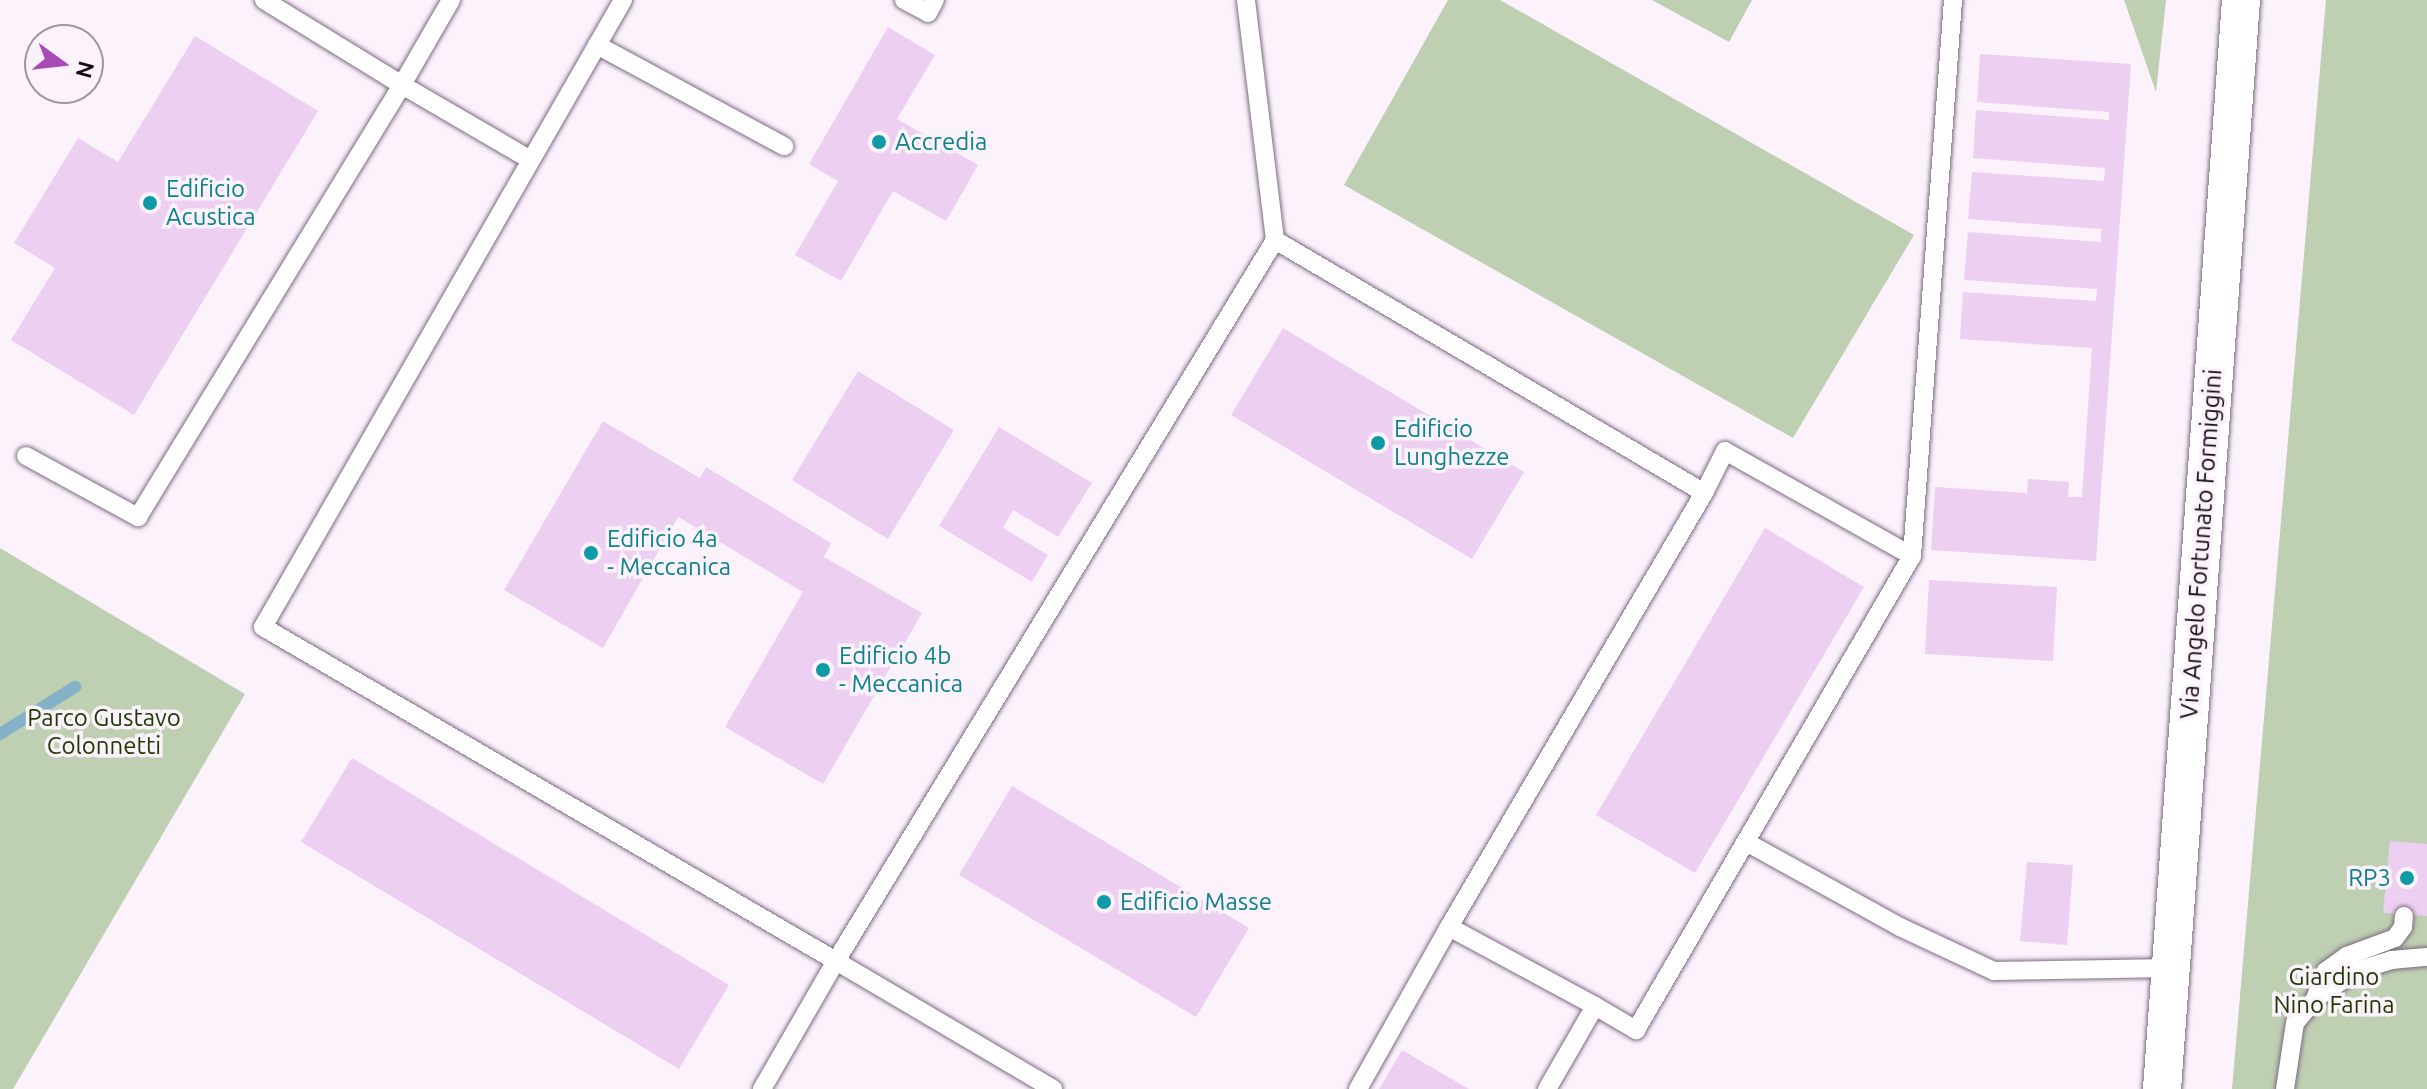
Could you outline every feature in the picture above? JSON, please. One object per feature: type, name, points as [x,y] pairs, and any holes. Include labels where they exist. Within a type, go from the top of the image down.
[{"type":"street","name":"Via Angelo Fortunato Formiggini","points":[[2162,1089],[2241,0]]},
{"type":"lane","points":[[264,0],[531,160]]},
{"type":"lane","points":[[26,456],[138,517],[451,0]]},
{"type":"lane","points":[[623,0],[263,627],[1053,1089]]},
{"type":"lane","points":[[904,0],[928,13],[935,0]]},
{"type":"lane","points":[[762,1089],[836,961],[1275,240],[1246,0]]},
{"type":"lane","points":[[1449,927],[1636,1030],[1912,556],[1953,0]]},
{"type":"lane","points":[[597,45],[784,146]]},
{"type":"lane","points":[[1275,240],[1704,493]]},
{"type":"lane","points":[[1358,1089],[1449,927],[1704,493],[1725,451],[1912,556]]},
{"type":"lane","points":[[1746,842],[1900,927],[1994,971],[2171,968]]},
{"type":"lane","points":[[2315,999],[2326,971],[2347,956],[2395,938],[2403,927],[2404,916]]},
{"type":"lane","points":[[2285,1089],[2295,1023],[2315,999],[2356,971],[2391,960],[2427,957]]},
{"type":"lane","points":[[1547,1089],[1595,1006]]},
{"type":"green space","points":[[1448,0],[1500,0],[1914,235],[1793,438],[1344,185]]},
{"type":"green space","points":[[1652,0],[1752,0],[1729,42]]},
{"type":"green space","points":[[2124,0],[2166,0],[2156,92]]},
{"type":"green space","name":"Giardino Nino Farina","points":[[2326,0],[2427,0],[2427,1089],[2232,1089]]},
{"type":"green space","name":"Parco Gustavo Colonnetti","points":[[0,548],[245,694],[13,1089],[0,1089]]},
{"type":"building","name":"Accredia","points":[[888,27],[935,55],[897,119],[978,165],[946,221],[893,191],[841,281],[795,255],[838,181],[809,164]]},
{"type":"building","name":"Edificio Acustica","points":[[195,36],[318,111],[134,415],[11,340],[55,268],[14,243],[78,138],[118,162]]},
{"type":"building","points":[[1980,54],[2131,64],[2096,561],[1931,550],[1935,487],[2027,493],[2028,479],[2069,482],[2068,497],[2082,497],[2092,348],[1960,339],[1963,292],[2096,301],[2097,289],[1964,280],[1968,232],[2101,242],[2101,229],[1968,219],[1972,172],[2104,181],[2105,168],[1973,158],[1976,110],[2109,120],[2109,112],[1977,102]]},
{"type":"building","name":"Edificio Lunghezze","points":[[1283,328],[1524,472],[1472,559],[1231,415]]},
{"type":"building","points":[[858,371],[954,430],[888,539],[792,480]]},
{"type":"building","points":[[603,421],[700,478],[706,467],[831,543],[824,557],[922,613],[823,784],[725,727],[803,592],[678,517],[603,648],[504,590]]},
{"type":"building","points":[[999,427],[1092,483],[1058,537],[1013,510],[1003,528],[1048,555],[1032,582],[939,526]]},
{"type":"building","points":[[1765,528],[1864,587],[1695,873],[1596,815]]},
{"type":"building","points":[[1929,580],[2057,587],[2053,661],[1925,654]]},
{"type":"building","points":[[352,758],[729,985],[679,1069],[301,842]]},
{"type":"building","name":"Edificio Masse","points":[[1012,786],[1249,928],[1196,1017],[959,875]]},
{"type":"building","name":"RP3","points":[[2390,841],[2427,844],[2427,916],[2383,913]]},
{"type":"building","points":[[2027,862],[2073,865],[2067,945],[2020,941]]},
{"type":"building","points":[[1402,1050],[1469,1089],[1379,1089]]},
{"type":"waterway","points":[[0,734],[75,687]]},
{"type":"place","name":"Accredia","points":[[879,142]]},
{"type":"place","name":"Edificio Acustica","points":[[150,203]]},
{"type":"place","name":"Edificio Lunghezze","points":[[1378,443]]},
{"type":"place","name":"Edificio 4a - Meccanica","points":[[591,553]]},
{"type":"place","name":"Edificio 4b - Meccanica","points":[[823,670]]},
{"type":"place","name":"RP3","points":[[2407,878]]},
{"type":"place","name":"Edificio Masse","points":[[1104,902]]}]
